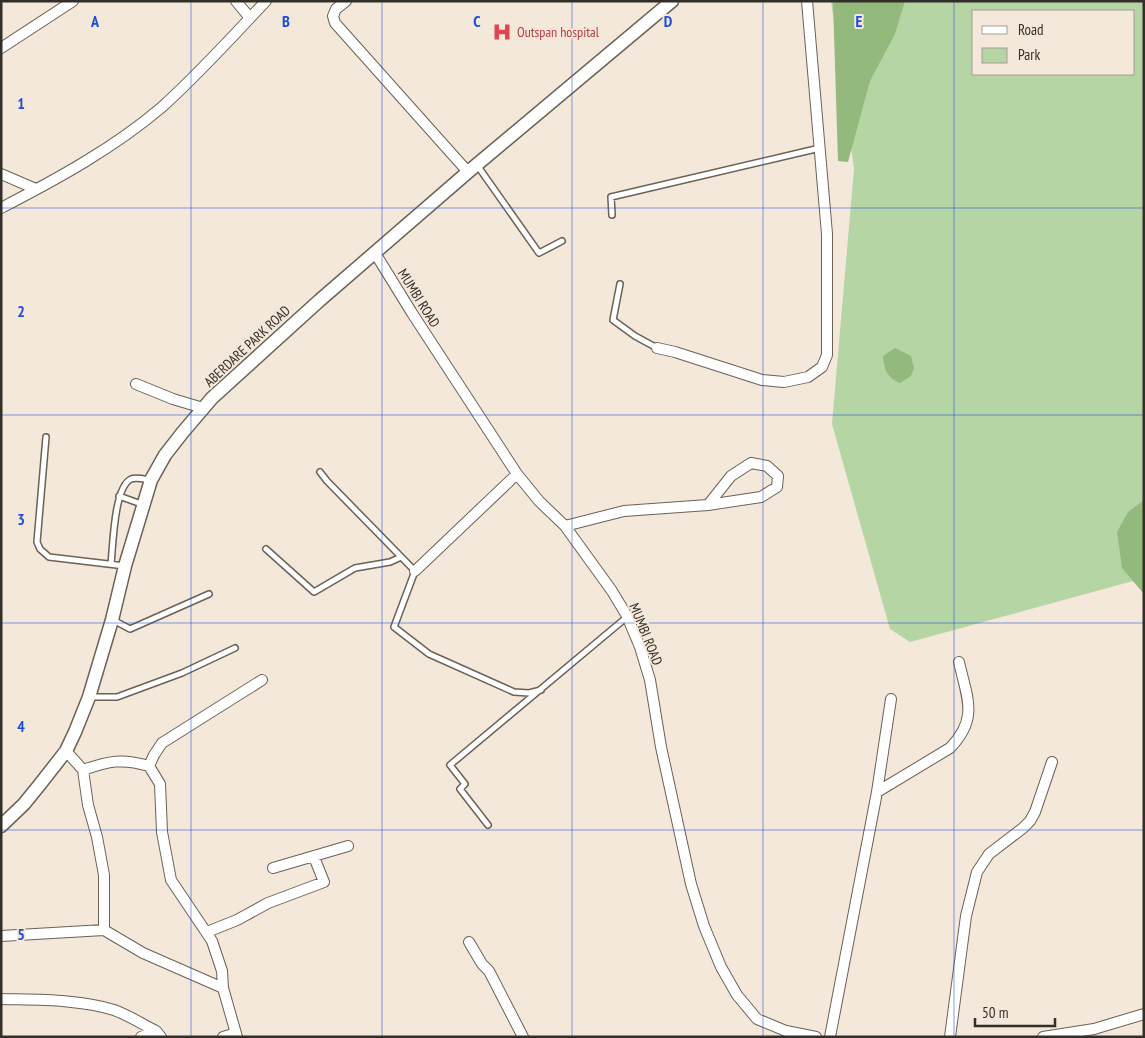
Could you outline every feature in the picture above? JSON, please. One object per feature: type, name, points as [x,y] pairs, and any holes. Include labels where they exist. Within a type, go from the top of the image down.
[{"type":"street","points":[[1,48],[73,1]]},
{"type":"street","points":[[236,1],[250,18]]},
{"type":"street","points":[[1,208],[87,160],[123,137],[161,108],[198,73],[266,1]]},
{"type":"street","points":[[346,1],[336,9],[333,16],[336,23],[472,168]]},
{"type":"street","name":"ABERDARE PARK ROAD","points":[[1,826],[30,797],[66,751],[88,697],[112,620],[125,566],[151,480],[165,455],[203,408],[250,362],[472,168],[672,1]]},
{"type":"street","points":[[657,348],[676,352],[762,380],[784,382],[808,377],[822,367],[827,355],[827,234],[807,1]]},
{"type":"street","points":[[1,174],[36,189]]},
{"type":"street","name":"MUMBI ROAD","points":[[375,253],[517,474],[539,501],[564,526],[612,591],[627,616],[640,647],[650,680],[661,747],[691,884],[704,926],[721,967],[737,995],[757,1019],[786,1031],[816,1037]]},
{"type":"street","points":[[136,384],[173,399],[203,408]]},
{"type":"street","points":[[564,526],[624,511],[708,505],[761,497],[777,487],[778,476],[767,466],[751,463],[731,476],[708,505]]},
{"type":"street","points":[[416,571],[517,474]]},
{"type":"street","points":[[877,792],[950,748],[959,739],[970,708],[959,662]]},
{"type":"street","points":[[149,766],[154,754],[162,744],[262,680]]},
{"type":"street","points":[[830,1037],[877,792],[891,700]]},
{"type":"street","points":[[66,751],[83,770],[88,805],[97,837],[104,875],[104,930]]},
{"type":"street","points":[[83,770],[108,761],[135,762],[149,766],[160,784],[162,832],[171,880],[207,932],[222,971],[223,988],[236,1035],[223,1037]]},
{"type":"street","points":[[950,1037],[966,916],[977,872],[989,854],[1030,821],[1036,812],[1052,762]]},
{"type":"street","points":[[273,868],[348,846]]},
{"type":"street","points":[[207,932],[237,920],[268,903],[324,882],[314,857]]},
{"type":"street","points":[[1,936],[104,930],[143,953],[223,988]]},
{"type":"street","points":[[469,942],[482,964],[489,971],[523,1037]]},
{"type":"street","points":[[1,999],[82,1004],[106,1008],[114,1010],[158,1034]]},
{"type":"street","points":[[1043,1037],[1094,1029],[1144,1014]]},
{"type":"street","points":[[141,1037],[158,1034]]},
{"type":"lane","points":[[612,215],[611,197],[820,148]]},
{"type":"lane","points":[[472,168],[539,253],[562,241]]},
{"type":"lane","points":[[620,284],[614,320],[634,336],[657,348]]},
{"type":"lane","points":[[46,437],[37,542],[40,549],[49,556],[125,566]]},
{"type":"lane","points":[[320,472],[416,571],[394,627],[429,654],[514,692],[529,693],[541,690]]},
{"type":"lane","points":[[111,564],[119,496],[125,483],[133,478],[151,480]]},
{"type":"lane","points":[[119,496],[144,504]]},
{"type":"lane","points":[[266,549],[314,592],[355,568],[390,562],[401,556]]},
{"type":"lane","points":[[112,620],[130,629],[209,594]]},
{"type":"lane","points":[[488,825],[460,789],[465,784],[450,765],[627,616]]},
{"type":"lane","points":[[88,697],[117,697],[182,673],[235,648]]},
{"type":"green space","points":[[831,1],[1144,1],[1144,578],[910,642],[890,629],[832,424],[854,169]]},
{"type":"green space","points":[[833,1],[905,1],[895,34],[870,81],[848,162],[838,161]]},
{"type":"green space","points":[[895,348],[911,356],[914,368],[911,376],[900,383],[889,376],[883,361],[883,356]]},
{"type":"green space","points":[[1144,500],[1144,594],[1122,568],[1117,532],[1128,512]]},
{"type":"place","name":"Outspan hospital","points":[[502,32]]}]
